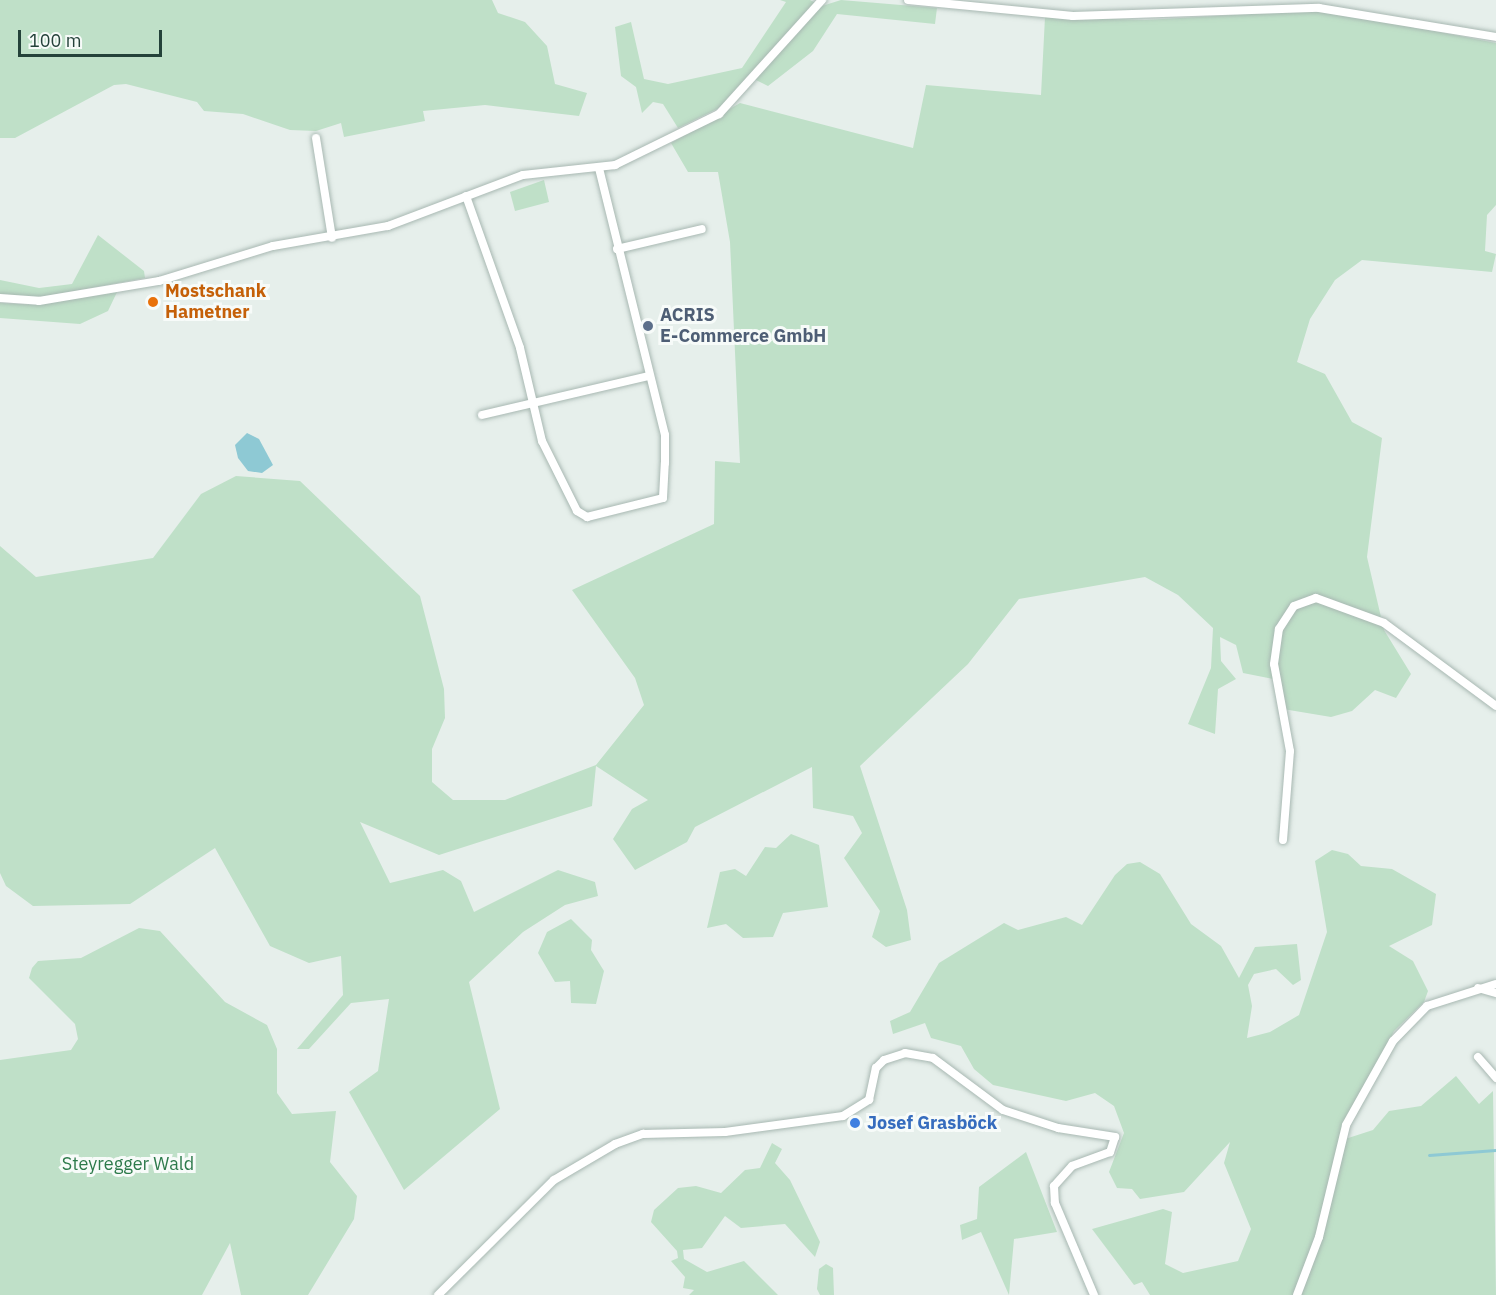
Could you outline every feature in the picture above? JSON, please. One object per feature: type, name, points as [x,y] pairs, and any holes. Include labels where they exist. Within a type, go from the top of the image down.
[{"type":"street","points":[[0,298],[39,301],[159,281],[273,246],[332,238],[388,226],[523,175],[598,169],[635,158],[719,114],[822,0]]},
{"type":"street","points":[[908,0],[1073,16],[1319,8],[1496,37]]},
{"type":"street","points":[[316,138],[332,238]]},
{"type":"street","points":[[466,196],[520,348],[542,441],[577,510],[587,517],[663,498],[666,439],[648,376],[598,169]]},
{"type":"street","points":[[617,249],[702,229]]},
{"type":"street","points":[[482,415],[648,376]]},
{"type":"street","points":[[1283,840],[1290,751],[1274,664],[1279,629],[1294,606],[1316,598],[1367,615],[1415,643],[1496,706]]},
{"type":"street","points":[[1298,1295],[1319,1237],[1346,1125],[1387,1052],[1418,1013],[1478,988],[1496,984]]},
{"type":"street","points":[[1478,988],[1496,993]]},
{"type":"street","points":[[438,1295],[554,1180],[615,1144],[644,1134],[725,1132],[843,1116],[869,1100],[876,1068],[884,1060],[905,1053],[933,1058],[1003,1110],[1058,1128],[1115,1137],[1110,1152],[1072,1166],[1054,1186],[1055,1203],[1094,1295]]},
{"type":"street","points":[[1478,1057],[1496,1078]]},
{"type":"green space","points":[[0,0],[492,0],[498,13],[525,22],[547,46],[555,84],[587,93],[579,116],[485,105],[423,111],[425,121],[344,137],[341,123],[316,131],[290,130],[243,114],[204,111],[197,102],[126,84],[114,85],[15,138],[0,138]]},
{"type":"green space","points":[[780,0],[810,0],[822,6],[841,0],[937,8],[935,24],[837,14],[813,51],[768,86],[752,78],[721,107],[678,128],[663,104],[653,102],[642,113],[636,87],[621,76],[615,27],[631,22],[644,79],[668,84],[742,68],[786,2]]},
{"type":"green space","points":[[1284,12],[1336,12],[1496,43],[1496,205],[1487,215],[1485,251],[1496,254],[1492,272],[1362,260],[1335,280],[1310,319],[1297,362],[1325,374],[1352,422],[1382,438],[1367,557],[1384,630],[1411,674],[1396,698],[1375,690],[1352,711],[1331,717],[1283,709],[1278,680],[1243,673],[1236,645],[1220,637],[1221,661],[1236,679],[1218,689],[1215,734],[1188,724],[1211,668],[1213,628],[1178,595],[1145,577],[1019,599],[968,664],[860,766],[907,910],[911,940],[886,947],[872,937],[880,911],[844,858],[862,833],[853,816],[813,808],[812,767],[695,827],[687,842],[635,870],[613,839],[632,809],[648,800],[596,766],[592,806],[439,855],[360,822],[390,883],[443,870],[461,881],[474,912],[558,870],[595,882],[598,896],[565,905],[523,932],[469,982],[500,1109],[404,1190],[349,1092],[378,1071],[389,999],[351,1003],[309,1049],[297,1049],[343,995],[341,956],[309,963],[270,946],[215,848],[130,904],[33,906],[6,886],[0,873],[0,546],[36,577],[153,558],[201,494],[236,476],[300,481],[420,596],[444,689],[445,718],[432,749],[432,782],[453,800],[505,800],[596,765],[644,705],[635,678],[572,590],[714,524],[715,461],[740,463],[730,242],[718,172],[688,172],[671,143],[740,103],[913,148],[926,85],[1041,95],[1045,17],[1145,20]]},
{"type":"green space","points":[[544,180],[549,202],[515,211],[510,192]]},
{"type":"green space","points":[[98,235],[144,271],[145,278],[38,298],[0,294],[0,280],[39,288],[72,284]]},
{"type":"green space","points":[[118,290],[108,311],[80,324],[0,318],[0,303],[36,305]]},
{"type":"green space","points":[[791,834],[819,845],[828,907],[783,913],[773,937],[743,938],[726,924],[707,928],[720,872],[735,869],[746,876],[765,847],[776,848]]},
{"type":"green space","points":[[1332,850],[1348,854],[1361,866],[1392,869],[1436,894],[1432,925],[1389,946],[1413,961],[1428,991],[1424,1002],[1394,1031],[1339,1141],[1373,1130],[1389,1111],[1421,1106],[1456,1076],[1479,1104],[1493,1091],[1496,1295],[1150,1295],[1142,1282],[1134,1285],[1092,1229],[1163,1209],[1172,1212],[1165,1264],[1183,1273],[1238,1261],[1251,1229],[1224,1163],[1230,1142],[1184,1192],[1140,1199],[1132,1189],[1117,1188],[1109,1172],[1124,1133],[1114,1106],[1095,1093],[1066,1101],[993,1085],[974,1069],[961,1046],[931,1038],[925,1023],[893,1034],[890,1021],[910,1012],[939,963],[1004,923],[1018,930],[1066,917],[1082,925],[1115,875],[1127,864],[1140,862],[1160,874],[1191,924],[1221,946],[1239,978],[1255,947],[1297,944],[1301,980],[1293,985],[1276,969],[1254,974],[1248,985],[1252,1006],[1247,1038],[1270,1032],[1299,1015],[1327,932],[1315,861]]},
{"type":"green space","points":[[571,919],[592,940],[591,950],[604,971],[596,1004],[571,1003],[570,981],[555,982],[538,953],[547,932]]},
{"type":"green space","name":"Steyregger Wald","points":[[139,928],[160,931],[225,1002],[267,1025],[277,1049],[277,1093],[292,1114],[336,1111],[330,1162],[357,1196],[354,1219],[308,1295],[241,1295],[230,1243],[202,1295],[0,1295],[0,1060],[71,1050],[78,1039],[75,1024],[29,978],[32,968],[38,961],[81,958]]},
{"type":"green space","points":[[772,1143],[782,1149],[775,1163],[790,1180],[820,1242],[815,1257],[785,1224],[741,1228],[725,1216],[702,1248],[683,1250],[684,1259],[707,1272],[744,1261],[778,1295],[689,1295],[694,1290],[683,1288],[685,1277],[671,1261],[678,1258],[677,1251],[651,1222],[654,1210],[678,1188],[696,1186],[721,1193],[745,1170],[760,1168]]},
{"type":"green space","points":[[1026,1152],[1057,1232],[1014,1239],[1009,1295],[981,1232],[962,1240],[960,1225],[977,1219],[979,1187]]},
{"type":"green space","points":[[826,1264],[833,1268],[834,1295],[820,1295],[817,1289],[819,1269]]},
{"type":"water","points":[[247,433],[259,439],[273,465],[262,473],[248,471],[238,458],[235,445]]},
{"type":"waterway","points":[[1429,1155],[1496,1150]]},
{"type":"place","name":"Mostschank Hametner","points":[[153,302]]},
{"type":"place","name":"ACRIS E-Commerce GmbH","points":[[648,326]]},
{"type":"place","name":"Josef Grasböck","points":[[855,1123]]}]
